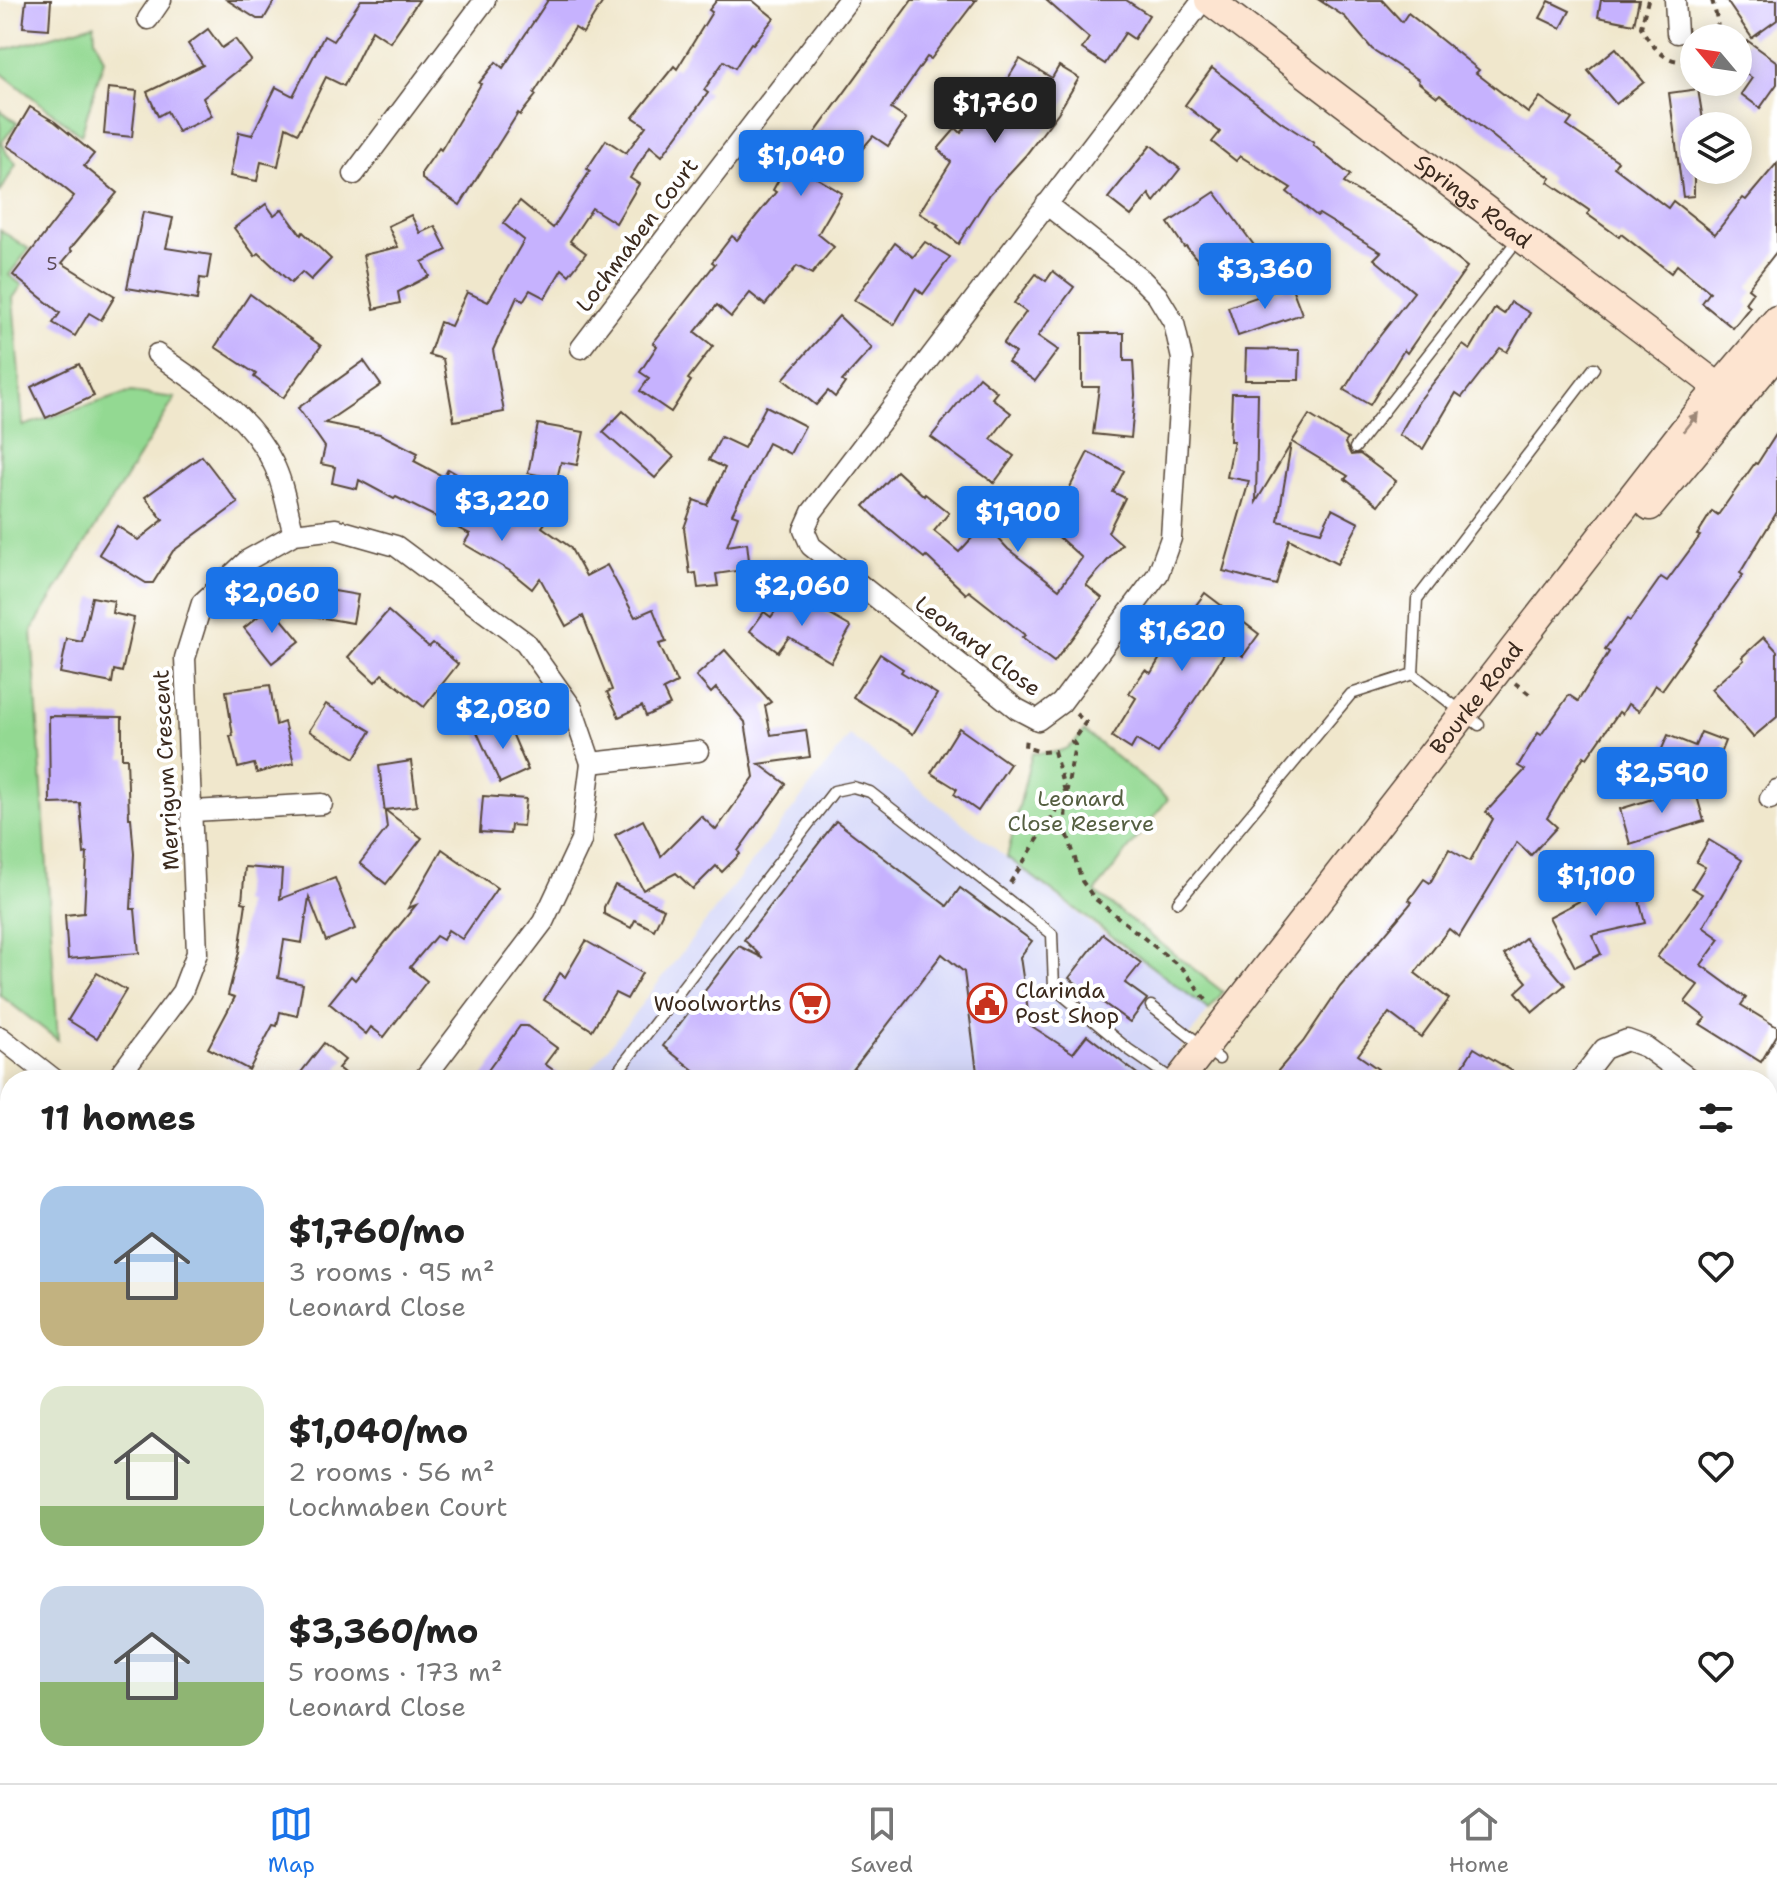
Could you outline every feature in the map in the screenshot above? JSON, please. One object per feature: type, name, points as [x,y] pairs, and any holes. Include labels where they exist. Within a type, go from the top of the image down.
[{"type":"main road","name":"Springs Road","points":[[1209,0],[1728,395]]},
{"type":"main road","name":"Bourke Road","points":[[1209,1062],[1472,719],[1728,395],[1777,320]]},
{"type":"main road","name":"Bourke Road","points":[[1728,395],[1777,353]]},
{"type":"street","points":[[148,19],[161,0]]},
{"type":"street","points":[[354,174],[485,0]]},
{"type":"street","name":"Lochmaben Court","points":[[581,348],[848,0]]},
{"type":"street","name":"Leonard Close","points":[[1046,204],[1157,295],[1174,323],[1182,359],[1171,538],[1158,574],[1061,703],[1038,720],[1017,709],[811,546],[804,530],[812,512],[1046,204],[1203,0]]},
{"type":"street","points":[[1675,0],[1677,33]]},
{"type":"street","points":[[157,354],[253,428],[274,464],[294,534]]},
{"type":"street","name":"Merrigum Crescent","points":[[124,1070],[182,992],[197,953],[185,658],[202,603],[248,560],[294,534],[336,529],[396,546],[525,642],[572,708],[591,763],[581,841],[543,922],[431,1070]]},
{"type":"street","points":[[591,763],[698,751]]},
{"type":"street","points":[[193,811],[322,804]]},
{"type":"street","points":[[0,1037],[42,1070]]},
{"type":"street","points":[[1588,1070],[1604,1049],[1627,1040],[1646,1047],[1677,1070]]},
{"type":"lane","points":[[1355,448],[1521,235]]},
{"type":"lane","points":[[1413,674],[1417,599],[1594,368]]},
{"type":"lane","points":[[1413,674],[1472,719]]},
{"type":"lane","points":[[1178,902],[1351,694],[1413,674]]},
{"type":"lane","points":[[619,1070],[834,791],[853,787],[870,792],[1052,934],[1054,988],[1128,1049],[1161,1070]]},
{"type":"lane","points":[[1151,1006],[1209,1062]]},
{"type":"path","points":[[1712,0],[1717,24]]},
{"type":"path","points":[[1061,703],[1086,722],[1072,741],[1075,745],[1066,795],[1065,826],[1082,881],[1094,898],[1184,970],[1213,1010]]},
{"type":"path","points":[[1002,894],[1066,795],[1054,751],[1041,752],[1025,747],[1025,737],[1038,720]]},
{"type":"shaded area","points":[[850,735],[1098,929],[1209,1010],[1164,1070],[591,1070]]},
{"type":"green space","points":[[94,24],[95,39],[104,59],[81,135],[0,72],[0,51]]},
{"type":"green space","points":[[0,110],[17,123],[2,142],[16,164],[0,193]]},
{"type":"green space","points":[[0,230],[29,249],[9,275],[22,285],[13,298],[23,426],[131,392],[175,398],[32,630],[58,1040],[0,995]]},
{"type":"green space","name":"Leonard Close Reserve","points":[[1084,731],[1168,799],[1095,892],[1223,992],[1209,1010],[1007,857],[1032,753],[1062,750]]},
{"type":"building","points":[[26,0],[51,0],[49,29],[23,27]]},
{"type":"building","points":[[227,0],[275,0],[264,19],[257,19]]},
{"type":"building","points":[[361,0],[419,0],[390,42],[372,30],[344,86],[326,77],[298,133],[286,127],[278,166],[261,162],[257,181],[230,176],[239,132],[252,135],[276,87],[293,96],[324,36],[333,41]]},
{"type":"building","points":[[548,0],[604,0],[583,33],[575,28],[534,93],[536,95],[520,115],[518,113],[460,205],[422,179],[422,172],[439,148],[441,150],[479,83],[496,62],[503,68]]},
{"type":"building","points":[[717,0],[752,0],[774,18],[751,43],[735,68],[724,61],[704,90],[708,93],[662,156],[650,146],[630,178],[639,184],[616,223],[592,208],[570,241],[586,253],[569,275],[562,269],[545,298],[530,290],[523,301],[517,297],[493,350],[504,412],[454,421],[443,359],[429,355],[440,322],[451,326],[467,292],[488,302],[524,240],[503,223],[520,201],[553,228],[606,140],[626,153],[646,126],[633,117],[674,66],[677,69]]},
{"type":"building","points":[[912,0],[976,0],[931,59],[927,57],[891,109],[906,119],[888,146],[873,136],[853,160],[840,149],[817,178],[842,193],[818,234],[834,247],[812,274],[797,266],[765,305],[750,293],[731,317],[717,305],[695,332],[713,346],[688,379],[691,381],[671,412],[640,391],[649,378],[640,372],[657,346],[653,343],[715,264],[712,262],[732,236],[737,240],[776,192],[773,190],[784,170],[795,176],[811,148],[807,144]]},
{"type":"building","points":[[1046,0],[1126,0],[1149,15],[1134,39],[1125,33],[1105,64],[1082,49],[1089,38]]},
{"type":"building","points":[[1319,0],[1382,0],[1402,22],[1408,13],[1479,70],[1476,73],[1528,113],[1540,97],[1572,119],[1567,126],[1618,161],[1614,167],[1668,208],[1673,201],[1715,234],[1743,198],[1746,200],[1777,163],[1777,251],[1748,288],[1753,292],[1745,303],[1750,307],[1733,328],[1702,303],[1710,292],[1677,265],[1671,273],[1621,234],[1619,237],[1587,214],[1590,211],[1548,182],[1551,178],[1440,94],[1437,97],[1419,80],[1372,49],[1345,17]]},
{"type":"building","points":[[1601,0],[1639,0],[1634,24],[1598,17]]},
{"type":"building","points":[[1726,0],[1777,0],[1777,20],[1752,38],[1752,24],[1742,24]]},
{"type":"building","points":[[1549,1],[1570,11],[1561,28],[1540,18]]},
{"type":"building","points":[[208,29],[222,48],[235,39],[251,60],[203,98],[212,116],[178,132],[167,111],[158,116],[147,92],[203,65],[188,44]]},
{"type":"building","points":[[1752,44],[1777,62],[1777,84],[1760,108],[1744,96],[1752,96]]},
{"type":"building","points":[[1616,48],[1644,82],[1616,104],[1588,71]]},
{"type":"building","points":[[1020,59],[1052,78],[1059,66],[1079,78],[1058,113],[990,194],[958,244],[937,227],[939,225],[919,213],[951,162],[938,149],[956,128],[961,133],[987,99],[993,103]]},
{"type":"building","points":[[1212,68],[1281,122],[1314,143],[1350,175],[1344,183],[1413,224],[1467,267],[1407,353],[1404,350],[1370,405],[1344,390],[1368,351],[1414,292],[1374,259],[1381,252],[1319,214],[1317,216],[1287,192],[1291,188],[1240,156],[1236,161],[1212,142],[1220,132],[1185,105]]},
{"type":"building","points":[[108,88],[137,91],[132,137],[104,134]]},
{"type":"building","points":[[1680,91],[1680,96],[1699,96],[1702,112],[1680,112],[1680,175],[1669,93]]},
{"type":"building","points":[[30,107],[55,122],[94,154],[84,166],[117,193],[62,263],[115,296],[101,320],[89,313],[75,336],[53,323],[60,313],[13,275],[74,196],[7,146]]},
{"type":"building","points":[[1151,145],[1180,169],[1154,202],[1149,194],[1131,216],[1108,198]]},
{"type":"building","points":[[1681,184],[1694,184],[1694,196],[1683,197]]},
{"type":"building","points":[[1215,192],[1256,248],[1215,281],[1184,247],[1168,223]]},
{"type":"building","points":[[266,204],[274,215],[282,209],[301,235],[303,232],[331,259],[311,280],[302,272],[291,283],[259,253],[255,256],[234,228]]},
{"type":"building","points":[[143,212],[173,218],[166,248],[211,255],[207,279],[200,278],[197,300],[127,288]]},
{"type":"building","points":[[411,215],[420,233],[435,226],[447,250],[422,262],[429,276],[398,292],[400,303],[374,309],[363,255],[398,247],[388,226]]},
{"type":"building","points":[[925,242],[950,257],[923,294],[916,288],[894,325],[854,300],[895,243],[913,257]]},
{"type":"building","points":[[1053,271],[1074,287],[1038,336],[1058,350],[1035,381],[1008,362],[1015,353],[1003,344],[1026,312],[1014,303],[1036,274],[1046,281]]},
{"type":"building","points":[[1291,285],[1302,314],[1238,336],[1228,307]]},
{"type":"building","points":[[250,294],[321,346],[283,398],[254,377],[256,374],[215,347]]},
{"type":"building","points":[[1511,302],[1530,313],[1507,352],[1500,348],[1462,397],[1456,393],[1423,449],[1399,435],[1419,401],[1463,345],[1470,350],[1495,308],[1504,314]]},
{"type":"building","points":[[839,316],[872,348],[842,381],[845,383],[835,397],[828,391],[816,405],[783,379]]},
{"type":"building","points":[[1082,333],[1124,333],[1124,361],[1133,361],[1135,395],[1131,438],[1093,434],[1099,387],[1082,387]]},
{"type":"building","points":[[1246,349],[1300,350],[1299,380],[1245,380]]},
{"type":"building","points":[[364,361],[381,385],[325,423],[380,434],[418,453],[414,461],[444,477],[448,469],[522,513],[533,498],[553,513],[542,527],[570,547],[586,576],[607,565],[635,617],[653,609],[666,642],[659,644],[677,683],[663,690],[670,705],[646,716],[642,706],[619,717],[607,692],[612,690],[583,616],[566,626],[540,578],[532,589],[510,571],[464,544],[470,534],[359,480],[357,489],[332,483],[335,467],[321,464],[325,447],[298,408]]},
{"type":"building","points":[[79,364],[94,396],[46,418],[31,387]]},
{"type":"building","points":[[979,377],[997,392],[992,398],[1011,413],[991,439],[1014,456],[994,483],[931,437]]},
{"type":"building","points":[[1232,393],[1258,393],[1256,502],[1291,444],[1278,521],[1321,532],[1332,509],[1359,523],[1337,564],[1289,539],[1276,585],[1223,571],[1249,481],[1227,477],[1234,441],[1230,441]]},
{"type":"building","points":[[766,406],[805,426],[790,454],[768,443],[732,514],[738,516],[727,546],[747,543],[750,569],[716,574],[718,586],[698,588],[696,573],[690,574],[684,528],[694,500],[707,505],[725,468],[709,460],[721,437],[744,448]]},
{"type":"building","points":[[623,411],[674,457],[655,478],[603,432]]},
{"type":"building","points":[[1309,415],[1348,439],[1345,443],[1351,455],[1360,454],[1396,481],[1378,505],[1345,479],[1348,476],[1292,442]]},
{"type":"building","points":[[538,424],[584,432],[577,465],[561,462],[557,479],[528,473]]},
{"type":"building","points":[[1777,433],[1777,512],[1740,573],[1743,575],[1662,690],[1655,685],[1639,711],[1628,704],[1587,758],[1584,756],[1547,818],[1557,827],[1531,855],[1517,842],[1459,937],[1449,929],[1415,973],[1449,999],[1421,1037],[1389,1013],[1358,1055],[1377,1070],[1279,1070],[1303,1042],[1340,987],[1412,902],[1409,900],[1424,879],[1430,883],[1449,849],[1470,861],[1493,819],[1486,812],[1525,770],[1518,766],[1538,733],[1541,735],[1569,695],[1578,701],[1609,652],[1605,649],[1627,619],[1630,621],[1661,577],[1667,581],[1700,536],[1697,535],[1712,511],[1718,515]]},
{"type":"building","points":[[1088,452],[1124,471],[1113,492],[1125,498],[1108,532],[1122,544],[1086,585],[1102,598],[1054,662],[969,591],[966,594],[926,556],[924,558],[864,506],[897,471],[924,496],[949,513],[934,531],[959,552],[985,524],[1008,549],[1059,589],[1082,558],[1042,522],[1066,495]]},
{"type":"building","points":[[202,456],[238,503],[173,551],[153,583],[146,583],[99,554],[117,526],[138,540],[163,520],[145,497]]},
{"type":"building","points":[[305,586],[358,595],[353,623],[300,614]]},
{"type":"building","points":[[789,592],[816,612],[818,608],[851,627],[831,662],[789,637],[778,652],[750,631],[764,612],[771,617]]},
{"type":"building","points":[[1205,593],[1259,634],[1243,656],[1229,646],[1158,753],[1136,740],[1131,749],[1112,737],[1136,698],[1129,693],[1145,670],[1151,673],[1173,636]]},
{"type":"building","points":[[92,597],[114,601],[112,613],[134,618],[122,672],[114,670],[112,683],[60,673],[67,639],[82,642]]},
{"type":"building","points":[[271,606],[300,641],[272,663],[244,628]]},
{"type":"building","points":[[388,611],[429,647],[433,643],[458,664],[424,707],[382,674],[375,682],[348,657]]},
{"type":"building","points":[[1764,637],[1777,651],[1777,717],[1753,737],[1711,689],[1744,660],[1742,657]]},
{"type":"building","points":[[725,650],[771,702],[765,706],[771,735],[806,730],[810,757],[759,764],[786,784],[738,851],[740,854],[722,872],[716,866],[693,889],[676,873],[643,890],[615,835],[643,820],[661,856],[701,816],[716,830],[754,777],[745,722],[716,688],[711,693],[696,676]]},
{"type":"building","points":[[880,654],[903,669],[901,672],[937,694],[913,734],[853,697]]},
{"type":"building","points":[[270,685],[276,725],[284,722],[294,763],[257,773],[254,764],[238,768],[230,736],[233,736],[226,691]]},
{"type":"building","points":[[326,704],[371,731],[355,758],[309,731]]},
{"type":"building","points":[[49,716],[122,717],[122,758],[127,758],[134,854],[131,909],[135,909],[139,953],[68,959],[65,915],[84,913],[87,853],[84,854],[80,803],[50,804]]},
{"type":"building","points":[[506,719],[528,770],[500,783],[477,732]]},
{"type":"building","points":[[959,728],[1010,764],[978,811],[954,794],[957,789],[931,773]]},
{"type":"building","points":[[1701,732],[1725,741],[1710,779],[1658,758],[1668,735],[1695,746]]},
{"type":"building","points":[[411,761],[417,806],[385,810],[422,838],[386,884],[360,863],[387,828],[379,766]]},
{"type":"building","points":[[1694,786],[1704,821],[1630,844],[1620,809]]},
{"type":"building","points":[[483,796],[526,799],[523,826],[511,825],[510,834],[480,832]]},
{"type":"building","points":[[836,821],[947,906],[960,888],[1032,941],[1020,957],[1030,1025],[1073,1053],[1087,1035],[1132,1070],[977,1070],[964,972],[942,954],[853,1070],[693,1070],[663,1046],[739,946],[763,958],[744,940]]},
{"type":"building","points":[[1709,840],[1742,860],[1703,927],[1720,939],[1701,965],[1746,998],[1741,1005],[1777,1027],[1777,1035],[1761,1062],[1700,1024],[1706,1018],[1685,1002],[1698,985],[1657,957],[1702,894],[1692,888],[1705,867],[1696,862]]},
{"type":"building","points":[[442,849],[497,888],[462,939],[448,930],[443,940],[436,936],[410,967],[427,981],[384,1037],[371,1027],[366,1034],[329,1003],[351,976],[355,980],[416,905],[408,908]]},
{"type":"building","points":[[245,867],[282,870],[280,899],[335,878],[355,929],[326,941],[309,897],[302,943],[284,940],[278,978],[303,984],[297,1016],[280,1012],[277,1026],[273,1025],[249,1070],[208,1048],[235,997],[228,995],[239,952],[246,903],[242,902]]},
{"type":"building","points":[[1614,874],[1619,897],[1637,892],[1645,923],[1592,935],[1601,954],[1575,967],[1549,917],[1591,895],[1588,880]]},
{"type":"building","points":[[615,885],[664,909],[654,930],[635,920],[631,928],[604,914],[604,907]]},
{"type":"building","points":[[1103,934],[1141,963],[1125,983],[1147,999],[1130,1022],[1069,978]]},
{"type":"building","points":[[1525,938],[1565,985],[1533,1012],[1516,992],[1527,982],[1504,955]]},
{"type":"building","points":[[586,941],[642,973],[627,999],[615,993],[592,1030],[544,1000],[560,973],[565,977]]},
{"type":"building","points":[[97,973],[126,990],[97,1038],[68,1020]]},
{"type":"building","points":[[520,1026],[527,1026],[557,1048],[545,1064],[553,1070],[488,1070]]},
{"type":"building","points":[[324,1043],[345,1060],[338,1068],[340,1070],[303,1070]]},
{"type":"building","points":[[1474,1048],[1510,1070],[1460,1070]]},
{"type":"place","name":"Woolworths","points":[[810,1003]]},
{"type":"place","name":"Clarinda Post Shop","points":[[987,1003]]}]
